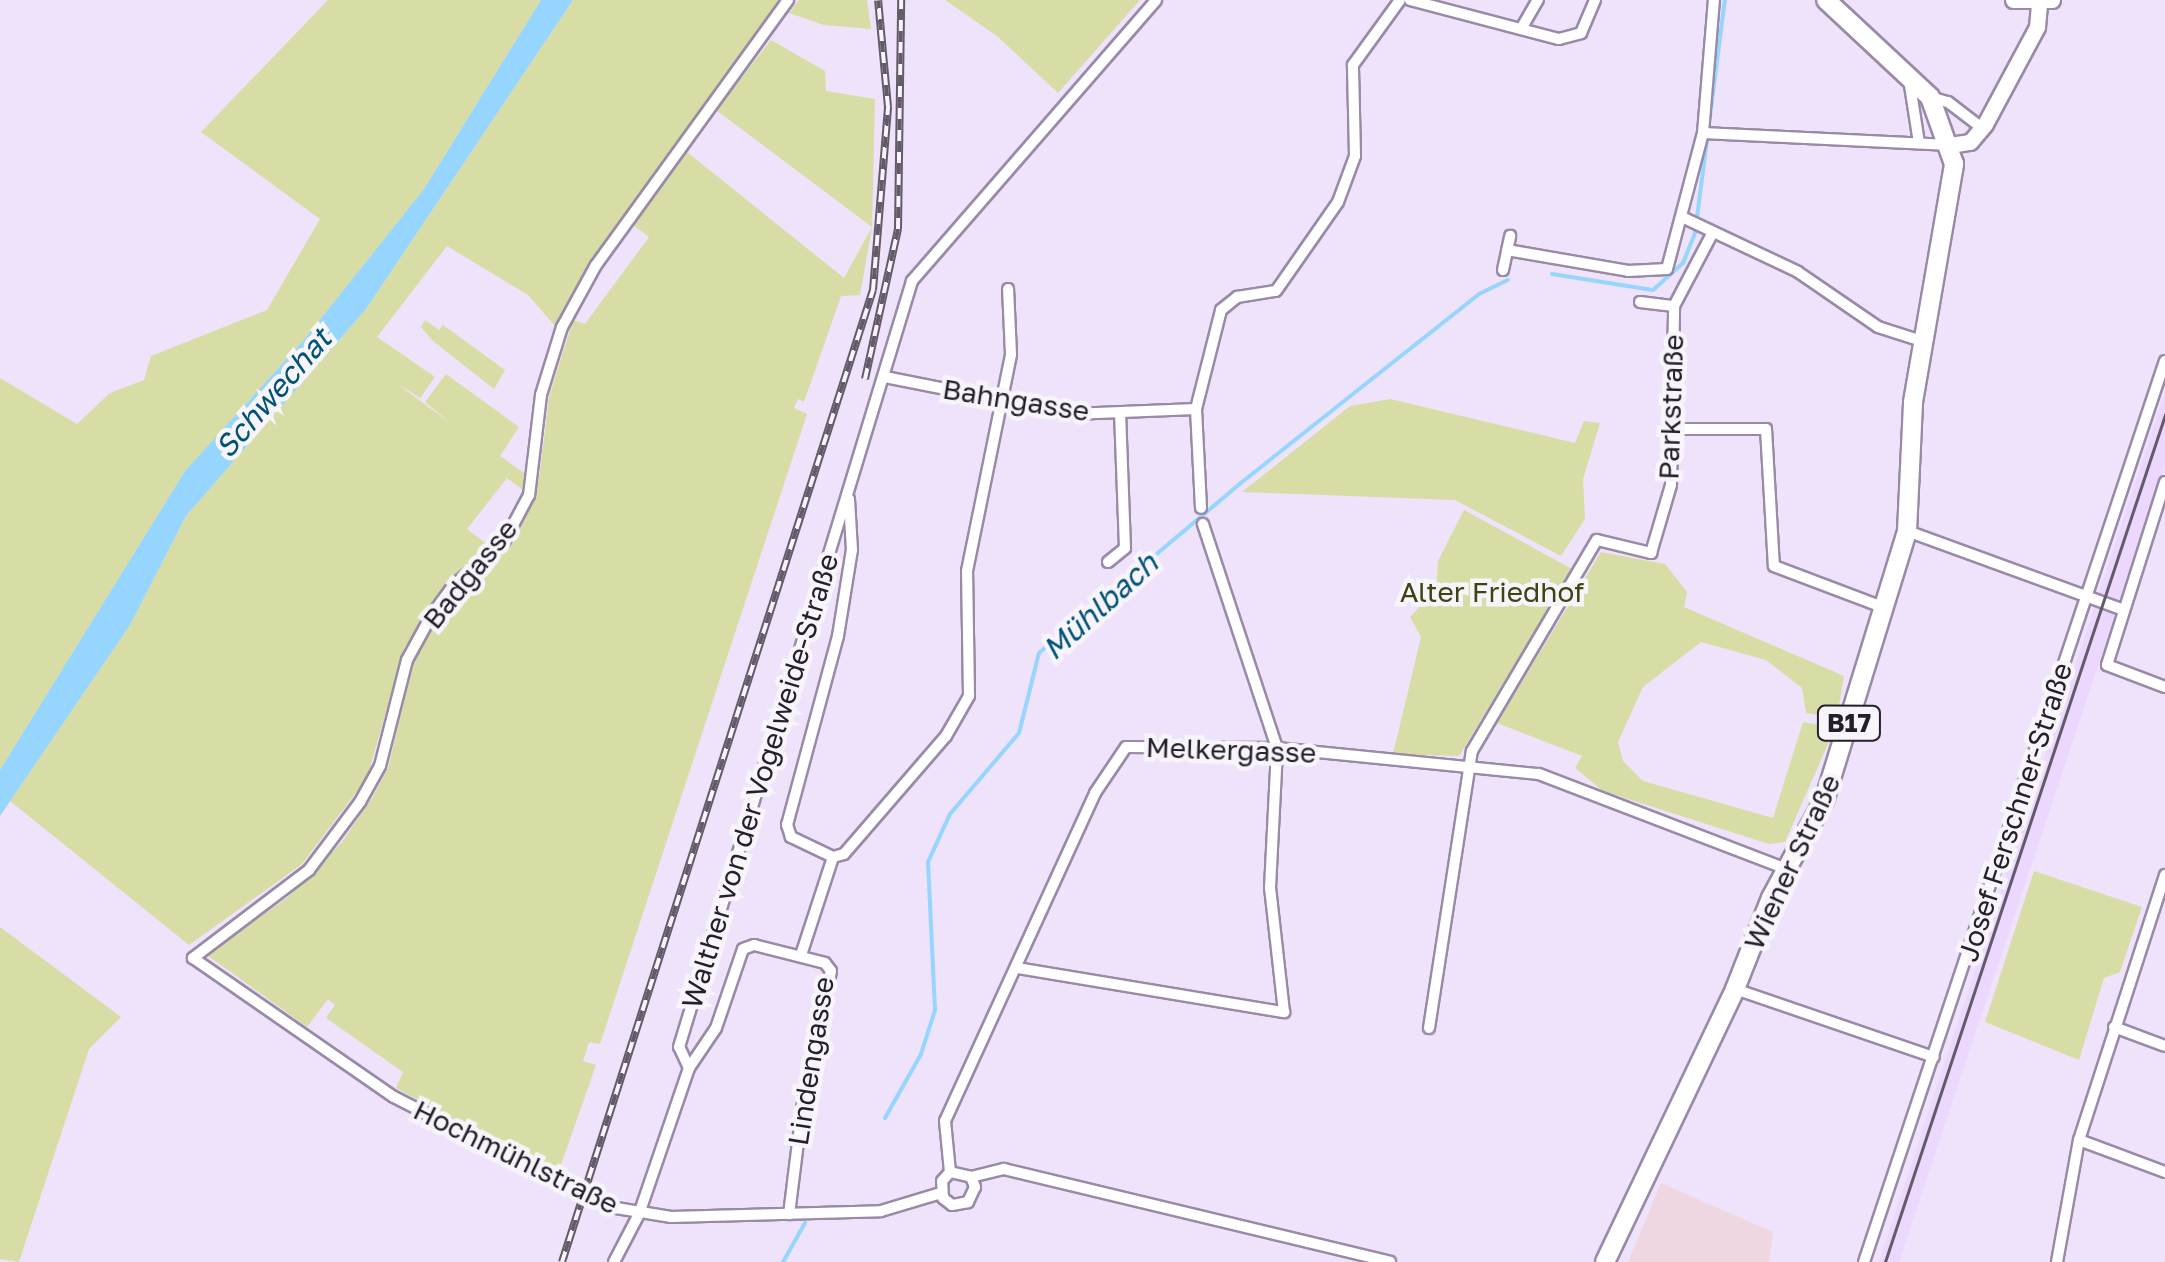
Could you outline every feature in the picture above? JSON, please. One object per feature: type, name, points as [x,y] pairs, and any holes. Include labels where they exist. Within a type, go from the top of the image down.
[{"type":"main road","name":"B17","points":[[1826,0],[1908,73],[1930,98],[1950,146]]},
{"type":"main road","points":[[1950,146],[1970,142],[1982,128],[2037,27],[2044,1],[2013,0]]},
{"type":"main road","name":"Wiener Straße","points":[[1605,1262],[1735,989],[1787,869],[1825,798],[1880,606],[1907,531],[1922,341],[1953,179],[1950,146]]},
{"type":"street","name":"Badgasse","points":[[193,958],[309,870],[360,802],[380,766],[407,660],[430,618],[453,586],[504,542],[529,496],[541,395],[562,327],[596,265],[788,0]]},
{"type":"street","name":"Walther von der Vogelweide-Straße","points":[[689,1068],[679,1047],[912,280],[1156,0]]},
{"type":"street","points":[[1201,508],[1196,409],[1221,310],[1237,297],[1276,291],[1338,202],[1354,156],[1352,65],[1400,0]]},
{"type":"street","points":[[1410,0],[1559,39],[1581,33],[1595,0]]},
{"type":"street","points":[[1521,30],[1538,0]]},
{"type":"street","points":[[1640,302],[1674,306],[1675,292],[1698,225],[1709,133],[1714,0]]},
{"type":"street","points":[[1908,73],[1919,143]]},
{"type":"street","points":[[1930,98],[1948,102],[1982,128]]},
{"type":"street","points":[[1709,133],[1950,146]]},
{"type":"street","points":[[1507,250],[1628,272],[1667,269],[1698,225]]},
{"type":"street","points":[[1698,225],[1798,272],[1878,327],[1922,341]]},
{"type":"street","points":[[1503,270],[1510,236]]},
{"type":"street","name":"Lindengasse","points":[[788,1214],[803,1102],[831,971],[802,955],[834,857],[844,854],[946,736],[973,678],[967,571],[1011,354],[1008,289]]},
{"type":"street","name":"Parkstraße","points":[[1471,764],[1472,751],[1597,540],[1651,552],[1671,485],[1674,306]]},
{"type":"street","name":"Josef Ferschner-Straße","points":[[1864,1262],[2165,361]]},
{"type":"street","name":"Bahngasse","points":[[884,377],[1002,402],[1120,414],[1196,409]]},
{"type":"street","points":[[1108,562],[1125,548],[1120,414]]},
{"type":"street","points":[[1674,430],[1766,429],[1774,566],[1880,606]]},
{"type":"street","name":"Josef Ferschner-Straße","points":[[2165,482],[2107,666],[2165,687]]},
{"type":"street","name":"Walther von der Vogelweide-Straße","points":[[834,857],[791,837],[786,825],[838,636],[852,550],[849,493]]},
{"type":"street","points":[[1017,968],[1284,1012],[1270,888],[1277,748],[1203,524]]},
{"type":"street","points":[[1907,531],[2124,610]]},
{"type":"street","name":"Melkergasse","points":[[950,1172],[945,1121],[1120,751],[1136,745],[1277,748],[1471,764],[1539,774],[1787,869]]},
{"type":"street","points":[[1429,1028],[1471,764]]},
{"type":"street","points":[[2057,1262],[2080,1140],[2114,1027],[2162,897],[2165,875]]},
{"type":"street","name":"Walther von der Vogelweide-Straße","points":[[614,1262],[639,1214],[689,1068],[716,1028],[743,950],[754,945],[802,955]]},
{"type":"street","name":"Hochmühlstraße","points":[[193,958],[394,1098],[562,1185],[639,1214],[881,1211],[941,1193],[952,1204],[968,1202],[975,1187],[971,1177]]},
{"type":"street","points":[[1735,989],[1934,1058]]},
{"type":"street","points":[[2114,1027],[2165,1046]]},
{"type":"street","points":[[2080,1140],[2165,1172]]},
{"type":"street","points":[[941,1193],[950,1172],[971,1177],[1004,1170],[1390,1262]]},
{"type":"shaded area","points":[[2165,392],[2165,465],[1899,1262],[1879,1262]]},
{"type":"shaded area","points":[[1661,1183],[1773,1232],[1769,1262],[1628,1262]]},
{"type":"green space","points":[[328,0],[541,0],[424,189],[303,341],[185,471],[0,770],[0,378],[77,424],[110,393],[144,380],[151,356],[267,310],[320,219],[201,132]]},
{"type":"green space","points":[[573,0],[782,0],[594,258],[555,326],[528,295],[447,246],[377,337],[435,377],[420,398],[396,383],[453,425],[425,402],[446,374],[519,427],[500,456],[527,475],[523,490],[507,478],[467,529],[488,545],[437,598],[404,648],[367,778],[302,864],[189,945],[10,801],[130,625],[186,516],[366,309]]},
{"type":"green space","points":[[799,0],[867,0],[871,29],[824,25],[789,13]]},
{"type":"green space","points":[[945,0],[1140,0],[1058,93],[997,36]]},
{"type":"green space","points":[[771,40],[825,71],[826,91],[875,99],[872,228],[860,295],[841,296],[804,402],[798,399],[794,408],[807,414],[600,1044],[589,1042],[583,1061],[596,1065],[557,1176],[396,1088],[403,1072],[326,1018],[335,1005],[328,999],[307,1027],[207,955],[288,897],[342,842],[372,798],[388,768],[414,658],[451,597],[525,519],[539,479],[549,397],[573,320],[585,324],[649,237],[633,225],[687,152],[844,278],[872,227],[716,110]]},
{"type":"green space","points":[[425,320],[439,330],[443,325],[505,370],[494,389],[433,341],[421,327]]},
{"type":"green space","points":[[1390,399],[1575,443],[1584,421],[1600,423],[1583,479],[1585,519],[1561,556],[1455,500],[1242,492],[1350,406]]},
{"type":"green space","name":"Alter Friedhof","points":[[1464,510],[1572,569],[1459,756],[1393,754],[1421,637],[1410,617],[1436,590],[1438,561]]},
{"type":"green space","points":[[1601,552],[1665,564],[1687,592],[1684,607],[1844,676],[1837,718],[1806,713],[1802,688],[1766,660],[1701,642],[1643,687],[1618,742],[1623,761],[1643,781],[1773,818],[1803,722],[1835,728],[1785,842],[1769,844],[1603,791],[1575,768],[1582,756],[1497,723]]},
{"type":"green space","points":[[2034,871],[2142,907],[2120,972],[2104,978],[2079,1060],[1985,1022]]},
{"type":"green space","points":[[0,927],[121,1017],[89,1049],[19,1262],[0,1259]]},
{"type":"water","name":"Schwechat","points":[[541,0],[573,0],[366,309],[186,516],[130,625],[0,816],[0,770],[185,471],[303,341],[424,189]]},
{"type":"waterway","name":"Mühlbach","points":[[1552,274],[1653,290],[1683,263],[1695,233],[1725,0]]},
{"type":"waterway","name":"Mühlbach","points":[[885,1118],[921,1054],[935,1010],[928,862],[950,814],[1019,733],[1039,653],[1242,482],[1479,294],[1508,280]]},
{"type":"waterway","name":"Mühlbach","points":[[783,1262],[805,1223]]},
{"type":"tram line","points":[[1885,1262],[2165,415]]},
{"type":"railway","points":[[562,1262],[873,290],[888,107],[878,0]]},
{"type":"railway","points":[[865,379],[898,229],[901,0]]}]
